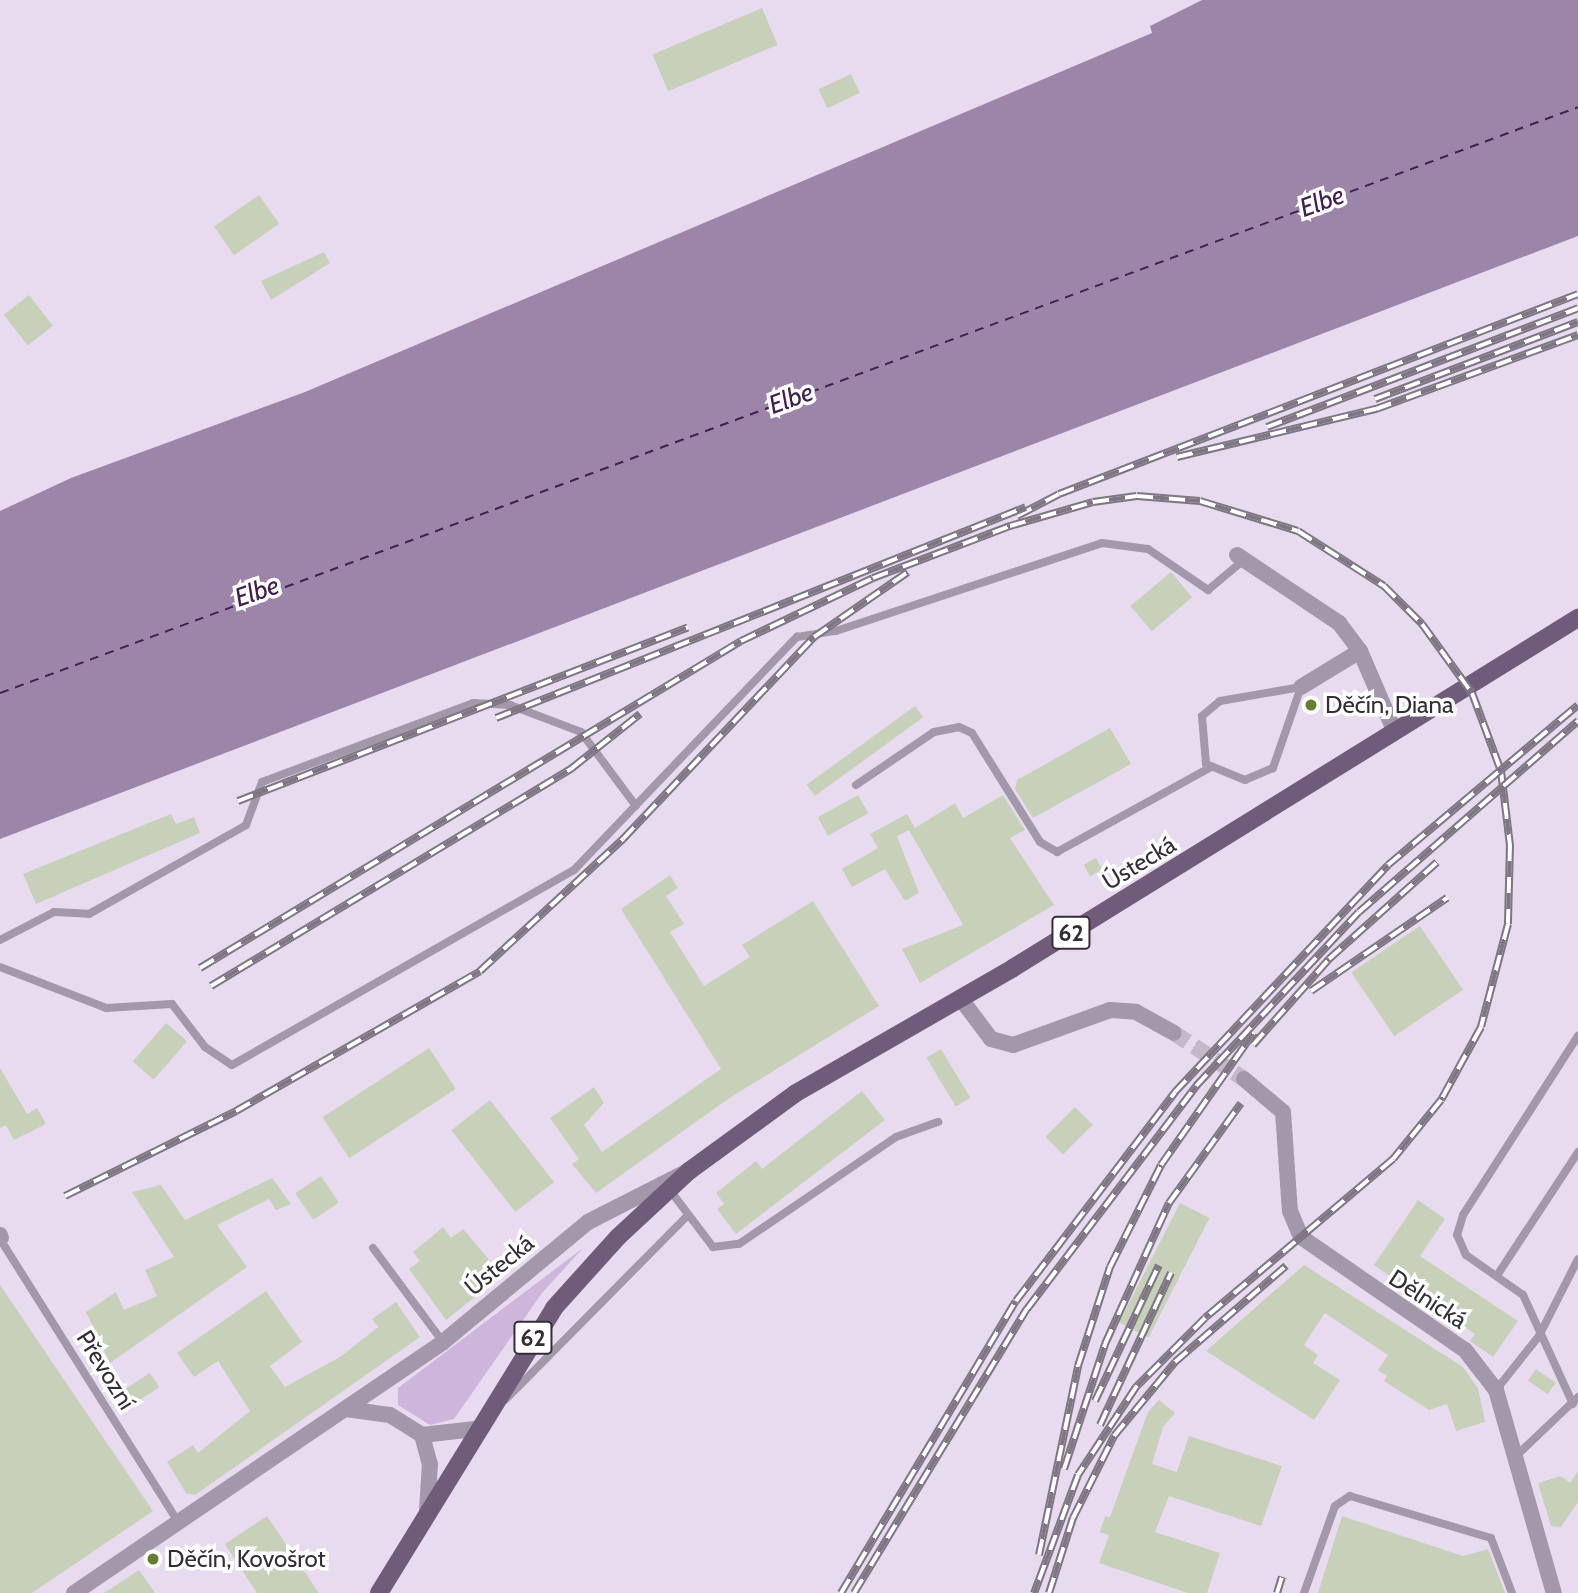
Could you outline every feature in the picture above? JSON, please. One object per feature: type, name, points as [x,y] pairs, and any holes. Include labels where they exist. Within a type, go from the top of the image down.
[{"type":"main road","name":"Ústecká","points":[[427,1511],[475,1429],[561,1299],[690,1171],[796,1093],[961,999],[1578,618]]},
{"type":"main road","name":"62","points":[[379,1593],[427,1511]]},
{"type":"street","points":[[1241,557],[1323,606],[1360,651],[1394,730]]},
{"type":"street","points":[[1301,687],[1360,651]]},
{"type":"street","points":[[961,999],[991,1039],[1013,1045],[1110,1010],[1136,1012],[1174,1033]]},
{"type":"street","name":"Dělnická","points":[[1244,1079],[1283,1112],[1290,1210],[1301,1237],[1465,1350],[1496,1390],[1554,1593]]},
{"type":"street","name":"Ústecká","points":[[74,1593],[443,1342],[588,1222],[690,1171]]},
{"type":"street","points":[[346,1409],[390,1415],[422,1435],[475,1429]]},
{"type":"street","points":[[422,1435],[430,1464],[427,1511]]},
{"type":"lane","points":[[0,967],[106,1009],[172,1003],[205,1047],[232,1065],[574,870],[797,637],[836,631],[1102,543],[1148,549],[1208,590],[1241,557]]},
{"type":"lane","points":[[1301,687],[1273,768],[1245,780],[1211,767],[1200,743],[1202,716],[1240,694],[1301,687]]},
{"type":"lane","points":[[0,940],[54,912],[89,914],[246,825],[262,782],[473,703],[510,705],[581,732],[636,806]]},
{"type":"lane","points":[[856,785],[934,732],[959,727],[972,733],[1040,842],[1058,852],[1211,767]]},
{"type":"lane","points":[[1514,1458],[1576,1401],[1539,1336],[1523,1295],[1498,1274],[1466,1255],[1459,1225],[1578,1036]]},
{"type":"lane","points":[[669,1189],[713,1247],[739,1244],[896,1137],[938,1122]]},
{"type":"lane","points":[[1498,1274],[1578,1152]]},
{"type":"lane","points":[[475,1429],[688,1215]]},
{"type":"lane","name":"Převozní","points":[[0,1237],[179,1523]]},
{"type":"lane","points":[[373,1248],[443,1342]]},
{"type":"lane","points":[[1496,1390],[1539,1336],[1578,1259]]},
{"type":"lane","points":[[1304,1593],[1335,1506],[1350,1496],[1491,1538],[1512,1593]]},
{"type":"shaded area","points":[[583,1248],[542,1293],[454,1419],[430,1425],[398,1405],[398,1388]]},
{"type":"water","name":"Elbe","points":[[1202,0],[1578,0],[1578,236],[0,839],[0,511],[71,478],[305,392],[1152,33],[1150,26]]},
{"type":"building","points":[[762,8],[778,45],[668,91],[652,54]]},
{"type":"building","points":[[851,74],[860,93],[827,108],[818,89]]},
{"type":"building","points":[[259,195],[279,224],[234,255],[214,227]]},
{"type":"building","points":[[324,252],[330,263],[271,300],[261,281]]},
{"type":"building","points":[[29,295],[53,326],[28,345],[4,315]]},
{"type":"building","points":[[1171,572],[1192,597],[1152,631],[1130,606]]},
{"type":"building","points":[[915,706],[923,717],[815,796],[807,785]]},
{"type":"building","points":[[1110,728],[1131,764],[1033,818],[1015,789],[1017,780]]},
{"type":"building","points":[[858,795],[868,813],[828,836],[818,817]]},
{"type":"building","points":[[1003,795],[1025,830],[1010,838],[1054,905],[920,983],[902,949],[963,925],[909,830],[897,836],[919,893],[905,901],[885,869],[852,887],[842,869],[878,848],[870,834],[907,814],[915,828],[955,803],[963,818]]},
{"type":"building","points":[[171,814],[176,824],[194,817],[200,833],[36,904],[23,874]]},
{"type":"building","points":[[1096,858],[1102,869],[1090,876],[1084,865]]},
{"type":"building","points":[[670,875],[678,888],[666,896],[684,924],[670,932],[704,986],[750,957],[742,945],[813,901],[879,1006],[731,1097],[596,1193],[572,1164],[579,1159],[550,1118],[594,1087],[604,1103],[584,1125],[602,1152],[721,1069],[621,909]]},
{"type":"building","points":[[1420,926],[1463,990],[1394,1036],[1351,972]]},
{"type":"building","points":[[166,1023],[187,1041],[154,1080],[133,1061]]},
{"type":"building","points":[[429,1048],[456,1089],[349,1158],[322,1117]]},
{"type":"building","points":[[941,1049],[970,1098],[956,1107],[926,1058]]},
{"type":"building","points":[[0,1068],[27,1114],[37,1108],[46,1124],[14,1140],[6,1125],[0,1128]]},
{"type":"building","points":[[862,1091],[885,1120],[736,1234],[717,1209],[724,1204],[716,1193],[756,1161],[762,1169]]},
{"type":"building","points":[[490,1100],[554,1182],[515,1212],[451,1130]]},
{"type":"building","points":[[1075,1107],[1093,1125],[1063,1154],[1045,1137]]},
{"type":"building","points":[[321,1176],[339,1203],[313,1220],[295,1193]]},
{"type":"building","points":[[272,1178],[291,1204],[276,1210],[269,1199],[217,1225],[247,1267],[110,1363],[86,1312],[116,1292],[124,1310],[157,1296],[145,1270],[174,1257],[132,1192],[161,1185],[185,1220]]},
{"type":"building","points":[[1418,1200],[1445,1219],[1420,1256],[1518,1321],[1493,1357],[1470,1341],[1475,1334],[1374,1265]]},
{"type":"building","points":[[1180,1203],[1209,1218],[1149,1337],[1119,1322]]},
{"type":"building","points":[[443,1227],[451,1238],[463,1229],[497,1269],[489,1275],[495,1281],[446,1320],[409,1269],[420,1261],[413,1252]]},
{"type":"building","points":[[1304,1265],[1463,1367],[1478,1388],[1485,1422],[1456,1431],[1447,1404],[1429,1410],[1384,1381],[1387,1376],[1378,1370],[1388,1355],[1325,1313],[1304,1345],[1318,1355],[1313,1363],[1340,1380],[1314,1420],[1206,1351]]},
{"type":"building","points":[[0,1285],[153,1511],[32,1593],[0,1593]]},
{"type":"building","points":[[266,1291],[302,1342],[270,1366],[285,1387],[340,1357],[378,1327],[372,1319],[396,1302],[420,1337],[195,1495],[186,1493],[167,1462],[193,1445],[198,1453],[250,1411],[218,1361],[194,1377],[177,1353]]},
{"type":"building","points":[[1536,1369],[1556,1383],[1548,1394],[1528,1380]]},
{"type":"building","points":[[150,1373],[159,1387],[132,1405],[123,1390]]},
{"type":"building","points":[[1159,1400],[1175,1413],[1163,1427],[1152,1464],[1177,1472],[1189,1436],[1282,1466],[1261,1526],[1169,1496],[1155,1532],[1220,1553],[1207,1593],[1188,1593],[1099,1563],[1109,1535],[1100,1532],[1105,1516],[1110,1517],[1148,1412]]},
{"type":"building","points":[[1578,1471],[1578,1502],[1561,1527],[1551,1526],[1538,1483],[1561,1476],[1570,1483]]},
{"type":"building","points":[[267,1516],[319,1593],[257,1593],[225,1544]]},
{"type":"building","points":[[1342,1516],[1463,1556],[1488,1549],[1505,1593],[1318,1593]]},
{"type":"building","points":[[139,1570],[155,1593],[104,1593]]},
{"type":"ferry route","points":[[0,693],[1578,107]]},
{"type":"tunnel","points":[[1174,1033],[1244,1079]]},
{"type":"railway","points":[[1017,516],[1059,494],[1578,294]]},
{"type":"railway","points":[[1267,427],[1578,308]]},
{"type":"railway","points":[[1375,399],[1578,322]]},
{"type":"railway","points":[[1177,457],[1376,409],[1578,335]]},
{"type":"railway","points":[[200,968],[741,641],[873,578],[1010,526],[1093,502],[1137,496],[1200,501],[1298,531],[1384,586],[1422,624],[1472,693],[1501,771],[1510,845],[1508,924],[1481,1027],[1441,1100],[1393,1159],[1205,1318],[1136,1387],[1078,1475],[1034,1593]]},
{"type":"railway","points":[[496,718],[1026,507]]},
{"type":"railway","points":[[65,1196],[236,1111],[480,971],[623,839],[814,637],[908,572]]},
{"type":"railway","points":[[238,801],[688,627]]},
{"type":"railway","points":[[841,1593],[1016,1301],[1175,1092],[1388,865],[1578,705]]},
{"type":"railway","points":[[211,986],[572,768],[640,714]]},
{"type":"railway","points":[[854,1593],[1027,1309],[1196,1086],[1359,912],[1578,721]]},
{"type":"railway","points":[[1253,1045],[1329,959],[1437,862]]},
{"type":"railway","points":[[1311,991],[1447,898]]},
{"type":"railway","points":[[1039,1555],[1078,1366],[1110,1267],[1161,1165],[1254,1032]]},
{"type":"railway","points":[[1064,1469],[1105,1344],[1169,1203],[1241,1103]]},
{"type":"railway","points":[[1095,1401],[1159,1265]]},
{"type":"railway","points":[[1049,1593],[1073,1518],[1114,1436],[1175,1362],[1286,1266]]},
{"type":"railway","points":[[1100,1425],[1171,1273]]},
{"type":"railway","points":[[1277,1593],[1282,1577]]},
{"type":"place","name":"Děčín, Diana","points":[[1311,705]]},
{"type":"place","name":"Děčín, Kovošrot","points":[[153,1559]]}]
